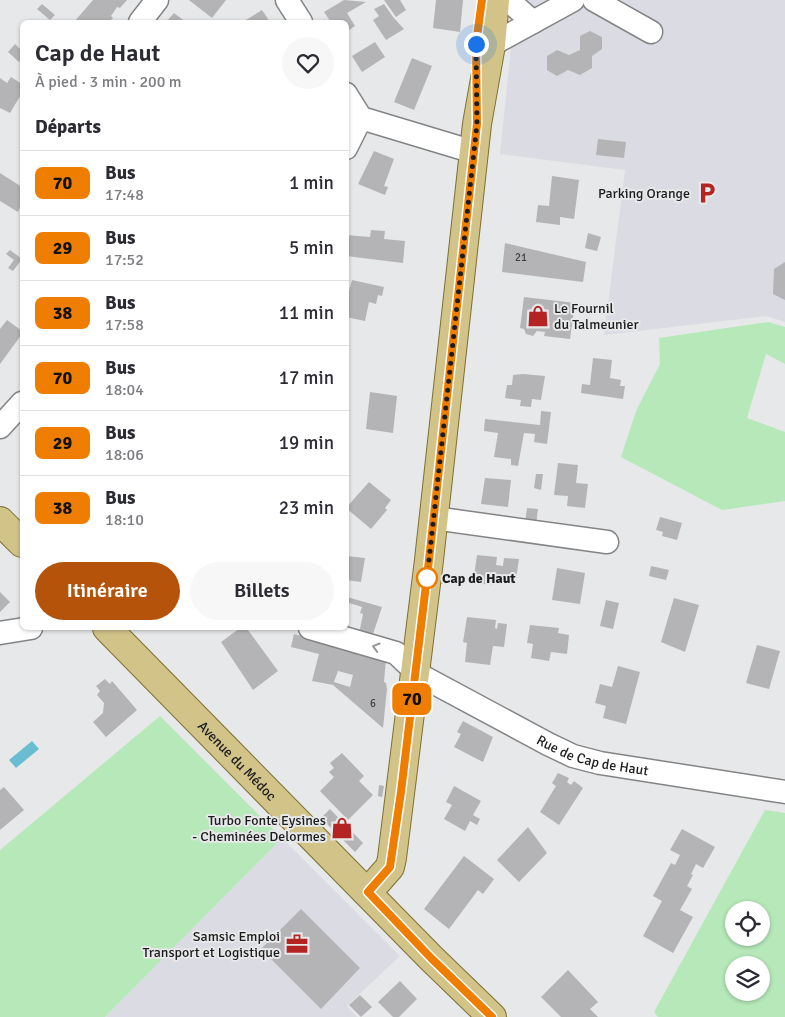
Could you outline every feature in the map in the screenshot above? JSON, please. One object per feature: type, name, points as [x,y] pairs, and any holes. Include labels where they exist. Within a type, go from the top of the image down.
[{"type":"main road","points":[[477,124],[476,44],[482,0]]},
{"type":"main road","points":[[368,892],[390,867],[416,672],[477,124],[491,45],[495,0]]},
{"type":"main road","points":[[0,521],[20,541]]},
{"type":"main road","name":"Avenue du Médoc","points":[[109,630],[310,836],[492,1017]]},
{"type":"main road","name":"Avenue du Médoc","points":[[390,867],[395,890],[402,908],[431,958]]},
{"type":"street","points":[[142,20],[157,0]]},
{"type":"street","points":[[287,0],[300,20]]},
{"type":"street","points":[[508,0],[533,22]]},
{"type":"street","points":[[491,45],[573,0]]},
{"type":"street","points":[[594,0],[650,32]]},
{"type":"street","points":[[349,99],[361,118],[474,152]]},
{"type":"street","points":[[349,142],[361,118]]},
{"type":"street","points":[[0,427],[20,405]]},
{"type":"street","points":[[434,518],[607,542]]},
{"type":"street","points":[[0,633],[20,630]]},
{"type":"street","name":"Rue de Cap de Haut","points":[[317,630],[396,653],[416,672],[573,756],[600,763],[785,792]]},
{"type":"shaded area","points":[[516,0],[785,0],[785,322],[766,316],[604,335],[625,170],[500,154]]},
{"type":"shaded area","points":[[282,838],[400,956],[347,1006],[357,1017],[105,1017]]},
{"type":"green space","points":[[768,322],[785,327],[785,364],[766,354],[747,418],[785,432],[785,501],[722,510],[621,457],[636,411],[660,364],[659,338]]},
{"type":"green space","points":[[160,716],[282,838],[105,1017],[0,1017],[0,850]]},
{"type":"green space","points":[[765,810],[785,813],[785,1017],[658,1017],[654,1012]]},
{"type":"water","points":[[32,741],[39,749],[16,768],[9,760]]},
{"type":"building","points":[[93,0],[127,0],[120,8],[117,7],[111,16],[113,18],[111,20],[76,20]]},
{"type":"building","points":[[189,0],[226,0],[212,18]]},
{"type":"building","points":[[344,0],[366,2],[347,13],[355,26],[349,30],[349,20],[330,20],[324,12]]},
{"type":"building","points":[[384,0],[400,0],[406,10],[396,17]]},
{"type":"building","points":[[436,0],[463,0],[460,32],[433,28]]},
{"type":"building","points":[[42,4],[55,15],[50,20],[37,9]]},
{"type":"building","points":[[384,4],[404,29],[386,40],[373,20],[379,16],[374,9]]},
{"type":"building","points":[[262,10],[269,20],[246,20]]},
{"type":"building","points":[[174,13],[183,20],[168,20]]},
{"type":"building","points":[[590,31],[602,37],[602,49],[592,56],[592,68],[580,75],[568,70],[557,76],[547,70],[547,56],[557,50],[569,55],[580,50],[580,36]]},
{"type":"building","points":[[375,42],[385,57],[362,72],[352,56]]},
{"type":"building","points":[[15,44],[20,49],[19,62],[8,52]]},
{"type":"building","points":[[412,58],[432,66],[414,110],[394,102]]},
{"type":"building","points":[[11,77],[20,83],[20,96],[10,113],[0,108],[0,78],[7,83]]},
{"type":"building","points":[[598,139],[626,142],[624,158],[596,155]]},
{"type":"building","points":[[374,151],[394,159],[384,186],[388,187],[385,195],[358,184]]},
{"type":"building","points":[[0,173],[20,186],[20,208],[18,212],[0,201]]},
{"type":"building","points":[[552,176],[579,180],[574,219],[560,217],[560,225],[536,222],[538,205],[549,206]]},
{"type":"building","points":[[371,230],[385,231],[384,239],[405,241],[403,263],[349,256],[349,235],[370,237]]},
{"type":"building","points":[[588,233],[601,237],[597,251],[585,248]]},
{"type":"building","points":[[505,243],[586,262],[583,282],[502,272]]},
{"type":"building","points":[[10,250],[20,258],[20,262],[13,271],[8,268],[14,260],[6,254]]},
{"type":"building","points":[[785,262],[785,300],[773,294],[774,269]]},
{"type":"building","points":[[352,280],[384,287],[382,296],[378,295],[376,304],[369,302],[365,321],[349,318],[349,291]]},
{"type":"building","points":[[524,297],[575,303],[570,339],[544,336],[545,332],[537,331],[533,336],[526,334],[524,329],[520,328]]},
{"type":"building","points":[[7,320],[20,330],[20,337],[0,364],[0,329]]},
{"type":"building","points":[[593,358],[612,360],[610,378],[621,380],[620,386],[625,386],[623,399],[581,393],[582,384],[590,385]]},
{"type":"building","points":[[513,375],[545,376],[541,400],[532,399],[531,407],[520,406],[521,400],[505,398],[507,385],[512,385]]},
{"type":"building","points":[[370,392],[397,396],[393,433],[366,429]]},
{"type":"building","points":[[541,411],[551,412],[547,444],[534,442],[535,434],[524,433],[518,466],[511,465],[511,459],[494,457],[498,433],[484,431],[485,419],[540,425]]},
{"type":"building","points":[[558,463],[578,465],[576,483],[588,484],[585,508],[567,506],[568,496],[554,495]]},
{"type":"building","points":[[536,474],[543,474],[541,490],[534,488]]},
{"type":"building","points":[[485,478],[511,480],[508,507],[481,504]]},
{"type":"building","points":[[369,482],[391,500],[385,508],[387,510],[371,529],[349,511],[349,505]]},
{"type":"building","points":[[527,508],[538,509],[536,525],[525,523]]},
{"type":"building","points":[[660,517],[682,523],[677,540],[662,536],[663,532],[656,530]]},
{"type":"building","points":[[477,555],[497,557],[496,565],[503,566],[504,558],[519,559],[516,579],[494,577],[493,585],[473,583]]},
{"type":"building","points":[[349,556],[365,558],[361,582],[349,580]]},
{"type":"building","points":[[651,566],[669,570],[666,580],[649,576]]},
{"type":"building","points":[[557,568],[585,573],[580,604],[552,600]]},
{"type":"building","points":[[442,573],[446,574],[445,584],[441,584]]},
{"type":"building","points":[[0,592],[10,602],[0,612]]},
{"type":"building","points":[[349,598],[382,607],[372,637],[359,634],[363,614],[360,613],[362,607],[349,603]]},
{"type":"building","points":[[674,598],[699,605],[685,652],[661,642]]},
{"type":"building","points":[[606,600],[619,603],[613,629],[600,626]]},
{"type":"building","points":[[467,617],[496,620],[495,628],[497,629],[498,623],[507,624],[504,647],[493,646],[490,665],[465,662],[467,643],[463,642]]},
{"type":"building","points":[[530,625],[559,628],[558,633],[569,635],[567,654],[551,652],[549,661],[531,658],[533,644],[527,643]]},
{"type":"building","points":[[237,630],[248,630],[278,671],[253,690],[221,642]]},
{"type":"building","points":[[294,634],[386,659],[384,682],[387,689],[383,728],[333,685],[312,681],[319,654],[291,647]],"holes":[[[338,671],[353,675],[350,687],[334,682]]]},
{"type":"building","points":[[757,645],[780,651],[769,689],[746,683]]},
{"type":"building","points":[[618,666],[640,672],[626,724],[603,718],[606,706],[595,703],[600,684],[612,687]]},
{"type":"building","points":[[105,679],[110,684],[112,681],[137,710],[106,737],[93,722],[103,713],[104,703],[97,695],[100,691],[96,686]]},
{"type":"building","points":[[463,721],[493,737],[483,762],[454,747],[461,734],[457,732]]},
{"type":"building","points":[[342,753],[364,776],[359,781],[373,795],[348,820],[320,791],[334,777],[329,772],[334,768],[330,763]]},
{"type":"building","points":[[558,773],[569,778],[567,782],[571,785],[574,781],[583,788],[559,825],[540,812],[556,786],[552,783]]},
{"type":"building","points":[[379,785],[384,786],[382,797],[378,796]]},
{"type":"building","points":[[454,786],[481,801],[473,815],[480,819],[477,825],[470,821],[465,831],[444,819],[452,805],[446,802]]},
{"type":"building","points":[[4,787],[24,810],[0,830],[0,790]]},
{"type":"building","points":[[330,809],[363,843],[355,852],[321,818]]},
{"type":"building","points":[[528,827],[547,853],[519,882],[497,860]]},
{"type":"building","points":[[682,829],[715,847],[703,868],[696,864],[691,874],[693,875],[687,886],[692,889],[680,910],[693,917],[673,953],[643,936],[662,901],[653,896],[671,863],[675,865],[680,855],[670,850]]},
{"type":"building","points":[[464,856],[494,879],[483,894],[478,890],[449,929],[424,909]]},
{"type":"building","points":[[301,909],[360,968],[321,1009],[261,949]]},
{"type":"building","points":[[568,970],[598,1002],[590,1009],[598,1017],[561,1017],[541,997]]},
{"type":"building","points":[[400,981],[417,999],[399,1017],[393,1017],[378,1002]]},
{"type":"building","points":[[360,995],[372,1007],[361,1017],[349,1005]]},
{"type":"bus line","name":"70","points":[[482,0],[476,44],[477,124],[429,560],[395,839],[390,867],[368,892],[431,958],[492,1017]]},
{"type":"place","name":"Parking Orange","points":[[707,193]]},
{"type":"place","name":"Le Fournil du Talmeunier","points":[[538,316]]},
{"type":"place","name":"Cap de Haut","points":[[427,578]]},
{"type":"place","name":"Turbo Fonte Eysines - Cheminées Delormes","points":[[342,828]]},
{"type":"place","name":"Samsic Emploi Transport et Logistique","points":[[297,944]]},
{"type":"route","points":[[427,578],[477,124],[476,44]]}]
